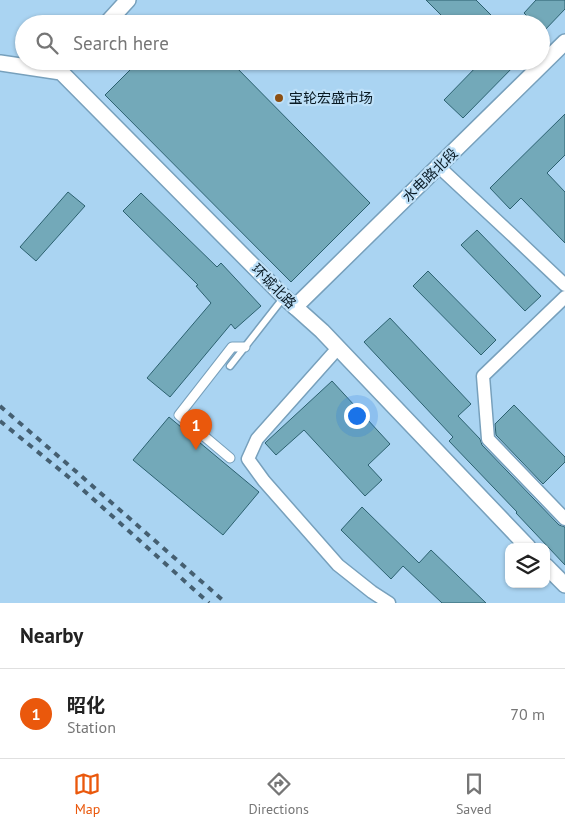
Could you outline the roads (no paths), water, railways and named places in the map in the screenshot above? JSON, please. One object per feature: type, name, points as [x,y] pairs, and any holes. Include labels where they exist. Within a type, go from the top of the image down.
[{"type":"street","points":[[114,15],[128,0]]},
{"type":"street","name":"水电路北段","points":[[550,57],[565,42]]},
{"type":"street","name":"环城北路","points":[[0,64],[15,64]]},
{"type":"street","name":"环城北路","points":[[70,70],[289,302],[338,348],[524,543]]},
{"type":"street","name":"水电路北段","points":[[289,302],[438,166],[536,70]]},
{"type":"street","points":[[438,166],[565,285]]},
{"type":"street","points":[[565,297],[482,376],[488,439],[565,519]]},
{"type":"street","points":[[230,458],[179,415],[232,347],[245,347]]},
{"type":"street","points":[[338,348],[257,439],[248,459],[264,481],[338,565],[389,603]]},
{"type":"street","points":[[550,570],[565,585]]},
{"type":"lane","points":[[230,366],[245,347],[289,302]]},
{"type":"railway","points":[[0,406],[226,603]]},
{"type":"railway","points":[[0,421],[71,479],[209,603]]},
{"type":"place","name":"宝轮宏盛市场","points":[[279,98]]},
{"type":"place","name":"昭化","points":[[196,450]]}]
